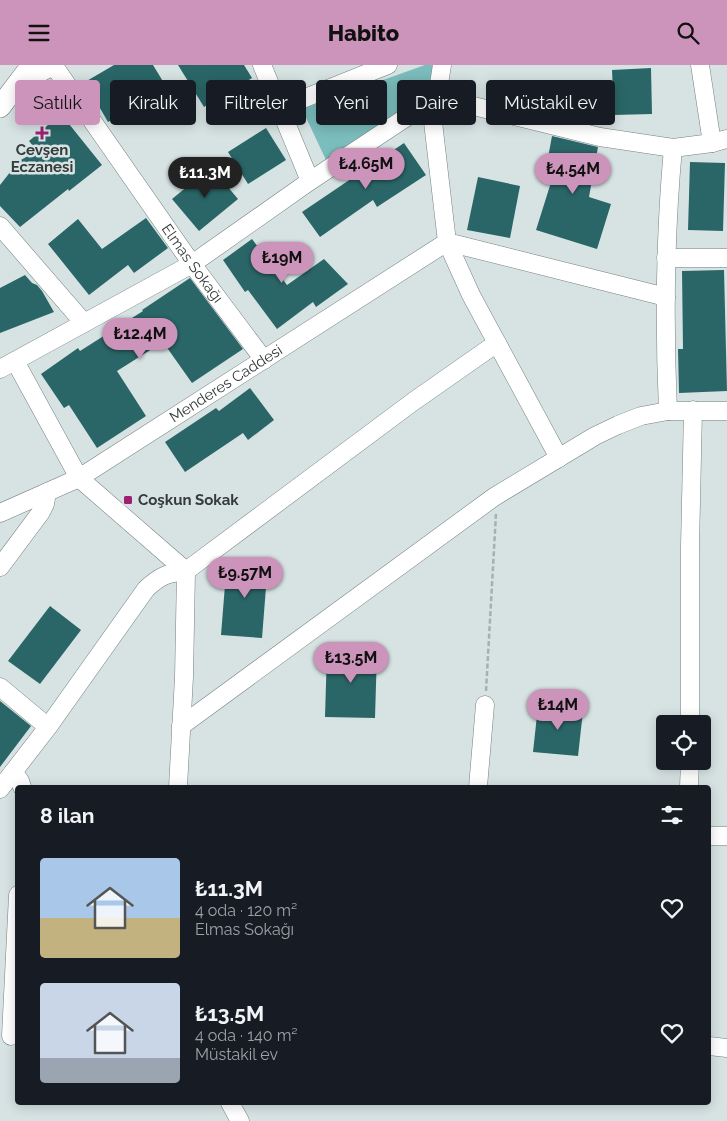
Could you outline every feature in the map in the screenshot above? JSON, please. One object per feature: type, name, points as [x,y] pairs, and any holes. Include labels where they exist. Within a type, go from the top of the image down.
[{"type":"main road","points":[[21,80],[32,65]]},
{"type":"main road","points":[[0,107],[15,87]]},
{"type":"street","points":[[27,80],[55,65]]},
{"type":"street","name":"Elmas Sokağı","points":[[55,65],[192,264],[264,360]]},
{"type":"street","points":[[262,65],[268,80]]},
{"type":"street","points":[[306,98],[388,65]]},
{"type":"street","points":[[439,80],[442,65]]},
{"type":"street","points":[[476,107],[600,137],[673,148],[720,141],[700,65]]},
{"type":"street","points":[[186,571],[79,478],[8,365],[192,264],[310,181],[397,123]]},
{"type":"street","points":[[287,125],[310,181]]},
{"type":"street","points":[[432,125],[447,242],[471,295],[559,457]]},
{"type":"street","points":[[668,411],[666,258],[673,148]]},
{"type":"street","points":[[0,226],[84,323]]},
{"type":"street","points":[[447,242],[666,297]]},
{"type":"street","name":"Menderes Caddesi","points":[[0,513],[79,478],[447,242]]},
{"type":"street","points":[[666,258],[727,258]]},
{"type":"street","points":[[0,789],[18,780],[48,727],[146,589],[157,579],[168,573],[186,571],[414,401],[497,343]]},
{"type":"street","points":[[690,715],[690,547],[693,410]]},
{"type":"street","points":[[181,726],[494,497],[594,436],[641,416],[668,411],[727,411]]},
{"type":"street","points":[[0,567],[41,512],[48,492]]},
{"type":"street","points":[[178,785],[186,571]]},
{"type":"street","points":[[0,687],[48,727]]},
{"type":"street","points":[[478,785],[485,705]]},
{"type":"street","points":[[689,785],[690,770]]},
{"type":"street","points":[[711,836],[727,836]]},
{"type":"street","points":[[10,1037],[15,948]]},
{"type":"street","points":[[711,1045],[727,1048]]},
{"type":"street","points":[[231,1105],[240,1121]]},
{"type":"path","points":[[485,705],[496,510],[494,497]]},
{"type":"shaded area","points":[[425,65],[432,65],[434,80],[397,80],[397,113],[387,119],[387,80],[383,80]]},
{"type":"shaded area","points":[[316,104],[316,125],[378,125],[326,160],[306,118],[306,108]]},
{"type":"building","points":[[114,65],[153,65],[162,80],[110,80],[110,121],[108,122],[100,108],[100,80],[88,80]]},
{"type":"building","points":[[178,65],[244,65],[252,78],[249,80],[206,80],[206,106],[204,107],[196,94],[196,80],[187,80]]},
{"type":"building","points":[[651,68],[652,114],[615,115],[615,80],[612,80],[612,70]]},
{"type":"building","points":[[48,125],[70,125],[102,165],[20,227],[0,206],[0,185],[11,171],[10,166],[37,151],[29,141]]},
{"type":"building","points":[[266,128],[286,160],[248,184],[228,152]]},
{"type":"building","points":[[552,136],[598,147],[589,197],[611,204],[597,249],[536,230],[553,176],[545,174]]},
{"type":"building","points":[[404,143],[426,175],[377,207],[373,200],[320,237],[302,212]]},
{"type":"building","points":[[690,162],[725,163],[723,231],[688,230]]},
{"type":"building","points":[[211,167],[238,199],[199,231],[172,199]]},
{"type":"building","points":[[478,177],[520,186],[510,238],[467,230]]},
{"type":"building","points":[[146,218],[168,248],[134,273],[128,265],[89,295],[48,244],[78,219],[102,249]]},
{"type":"building","points":[[252,239],[287,285],[324,259],[348,284],[316,307],[313,302],[277,329],[248,290],[245,292],[223,260]]},
{"type":"building","points":[[724,270],[727,391],[679,393],[678,349],[683,349],[682,271]]},
{"type":"building","points":[[25,275],[42,291],[54,312],[0,333],[0,288]]},
{"type":"building","points":[[190,278],[243,349],[192,383],[163,342],[117,371],[146,416],[97,448],[69,405],[64,408],[41,374],[78,348],[80,351],[143,311]]},
{"type":"building","points":[[250,388],[274,420],[248,440],[243,433],[185,472],[165,442],[216,408],[219,411]]},
{"type":"building","points":[[227,560],[268,562],[262,638],[221,635]]},
{"type":"building","points":[[50,606],[81,630],[40,684],[8,661]]},
{"type":"building","points":[[327,650],[377,651],[375,718],[325,717]]},
{"type":"building","points":[[0,701],[31,726],[0,767]]},
{"type":"building","points":[[538,706],[583,711],[578,756],[533,752]]},
{"type":"place","name":"Cevşen Eczanesi","points":[[42,133]]},
{"type":"place","name":"Coşkun Sokak","points":[[128,500]]}]
